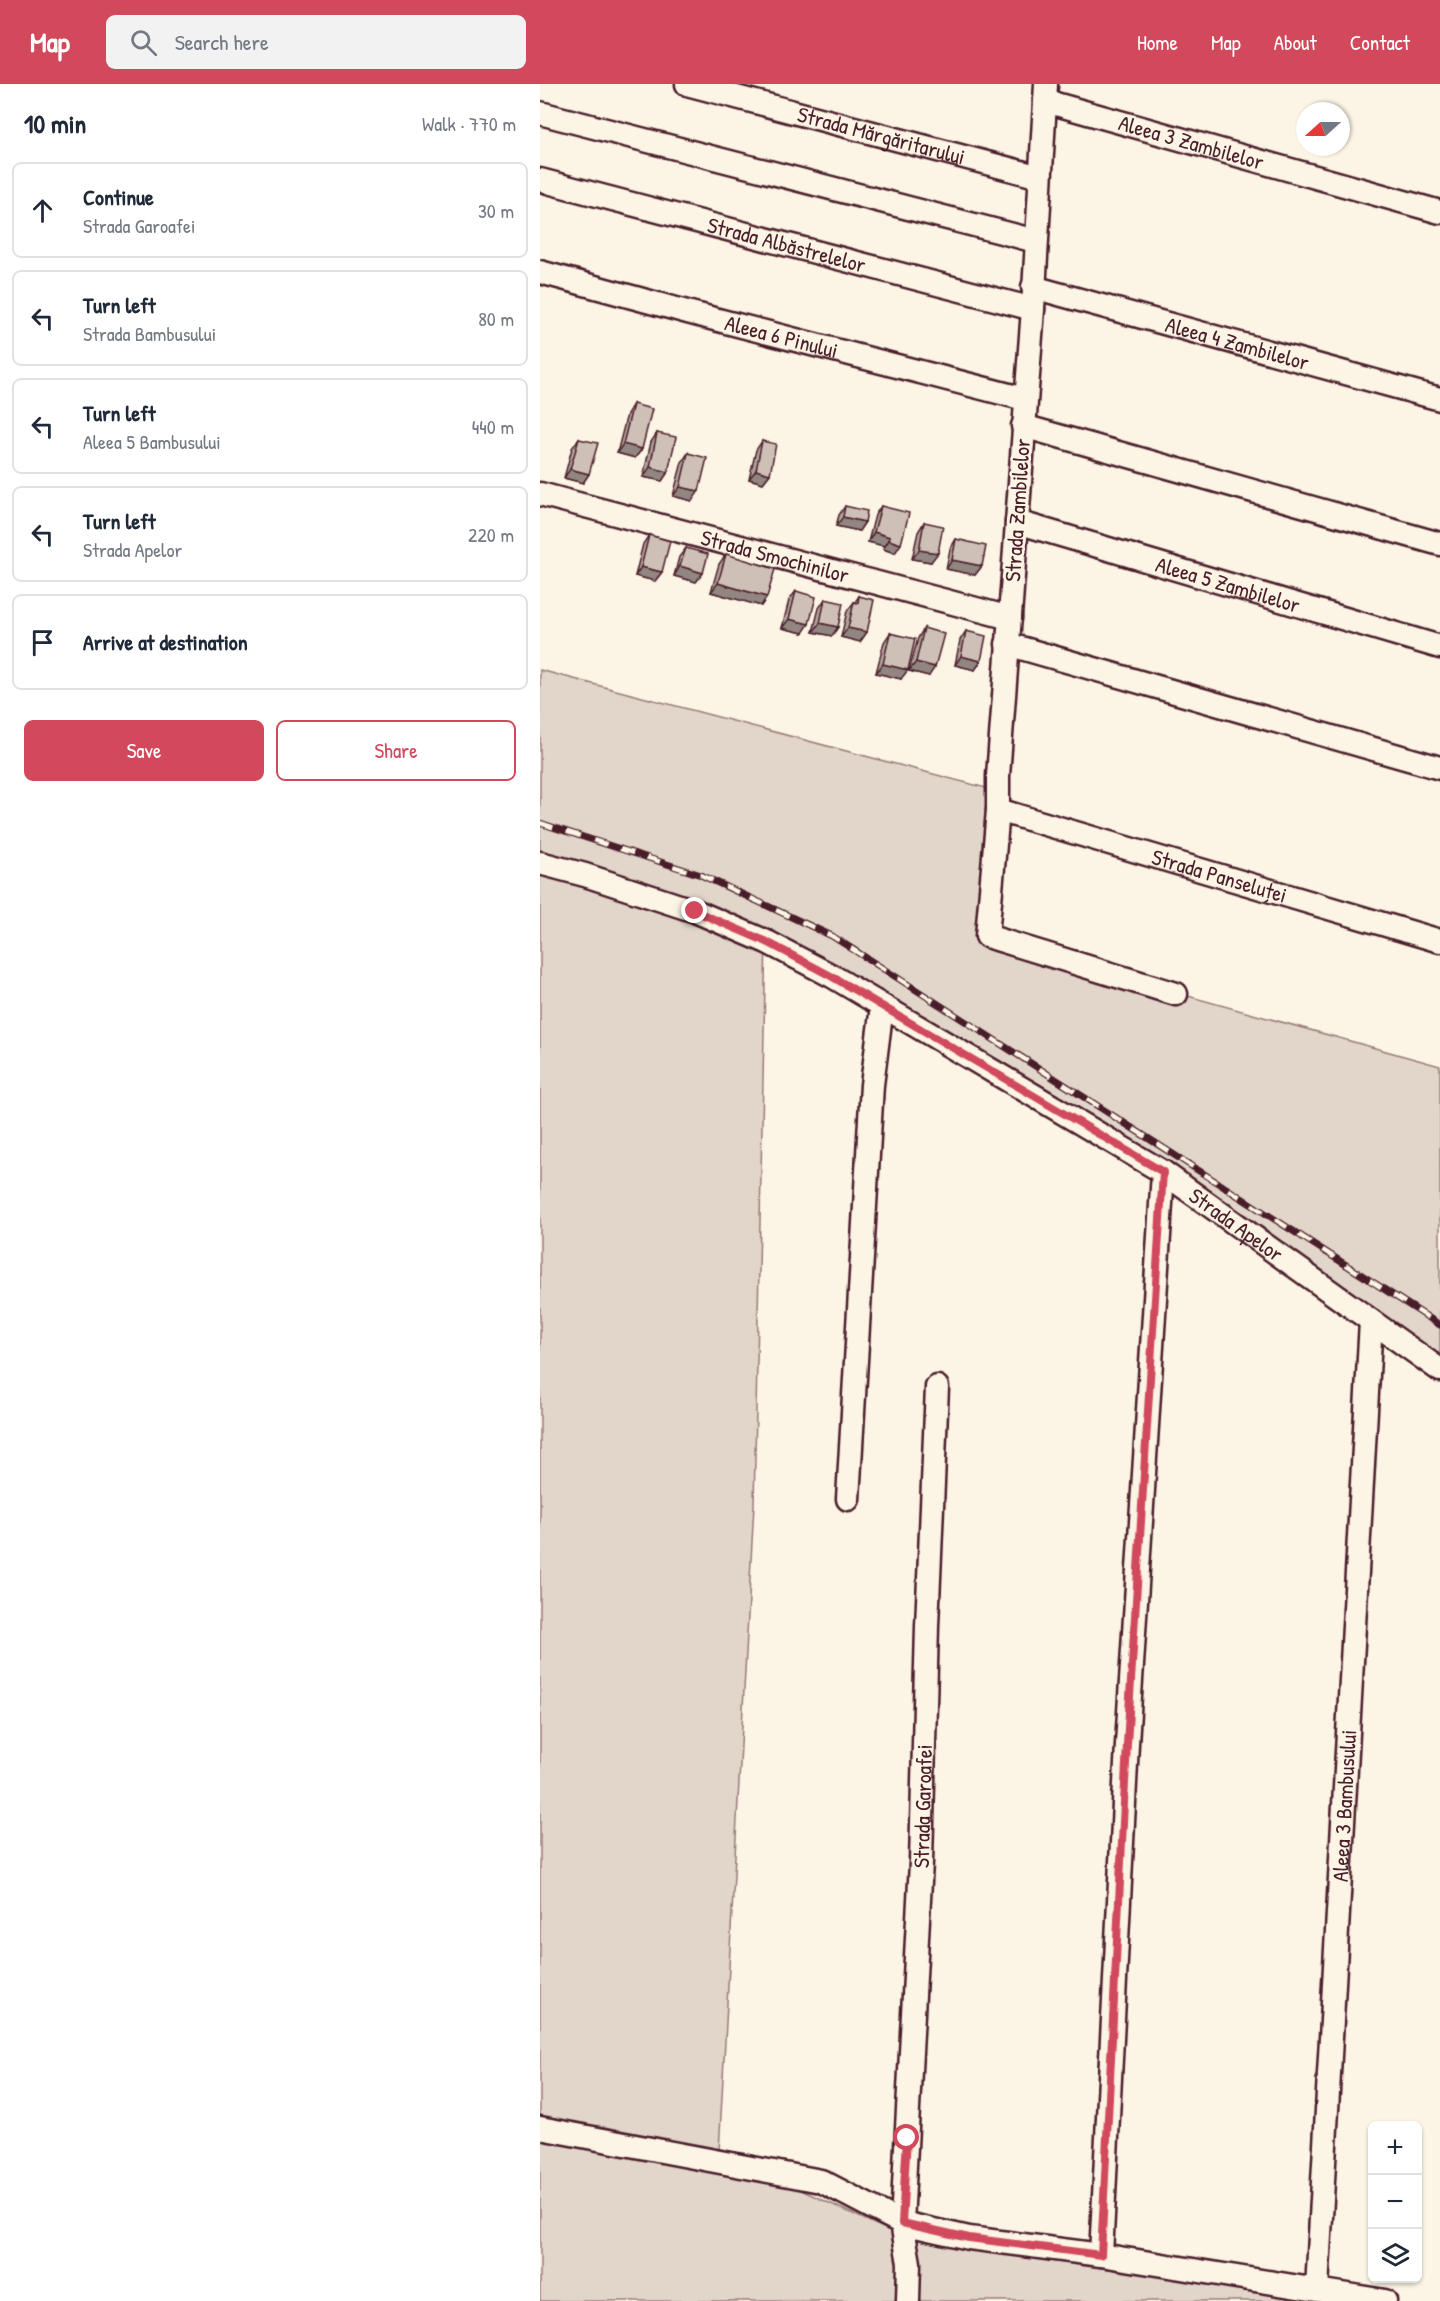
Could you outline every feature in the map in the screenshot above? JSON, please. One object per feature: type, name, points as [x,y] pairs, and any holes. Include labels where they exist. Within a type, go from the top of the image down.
[{"type":"street","name":"Strada Mărgăritarului","points":[[687,84],[1040,177]]},
{"type":"street","name":"Strada Zambilelor","points":[[1046,93],[1007,644],[998,810],[987,936],[1176,994]]},
{"type":"street","name":"Aleea 3 Zambilelor","points":[[1046,93],[1440,212]]},
{"type":"street","points":[[540,113],[1036,241]]},
{"type":"street","name":"Strada Albăstrelelor","points":[[540,180],[1033,298]]},
{"type":"street","name":"Aleea 6 Pinului","points":[[540,272],[1025,399]]},
{"type":"street","name":"Aleea 4 Zambilelor","points":[[1033,298],[1440,399]]},
{"type":"street","points":[[1023,426],[1440,544]]},
{"type":"street","name":"Strada Smochinilor","points":[[540,494],[1010,618]]},
{"type":"street","name":"Aleea 5 Zambilelor","points":[[1017,522],[1440,647]]},
{"type":"street","points":[[1007,644],[1440,768]]},
{"type":"street","name":"Strada Panseluței","points":[[998,810],[1440,941]]},
{"type":"street","name":"Strada Apelor","points":[[540,863],[585,875],[695,911],[767,942],[882,1006],[1163,1172],[1440,1370]]},
{"type":"street","points":[[848,1499],[872,1085],[882,1006]]},
{"type":"street","points":[[1101,2255],[1127,1744],[1163,1172]]},
{"type":"street","name":"Aleea 3 Bambusului","points":[[1317,2289],[1371,1321]]},
{"type":"street","name":"Strada Garoafei","points":[[908,2301],[909,2263],[902,2223],[921,1862],[927,1626],[937,1387]]},
{"type":"street","points":[[540,2128],[820,2181],[902,2223],[969,2238],[1101,2255],[1385,2301]]},
{"type":"shaded area","points":[[540,670],[990,789],[993,942],[1440,1066],[1440,1360],[1118,1134],[766,937],[754,1505],[719,2152],[894,2233],[1357,2301],[540,2301]]},
{"type":"building","points":[[633,404],[652,409],[642,449],[623,444]]},
{"type":"building","points":[[657,433],[676,437],[668,472],[650,467]]},
{"type":"building","points":[[579,439],[598,443],[589,474],[570,469]]},
{"type":"building","points":[[762,441],[776,444],[770,474],[756,470]]},
{"type":"building","points":[[688,453],[707,458],[699,491],[680,487]]},
{"type":"building","points":[[845,506],[867,511],[865,522],[843,517]]},
{"type":"building","points":[[881,506],[909,513],[901,544],[889,540],[890,537],[874,532]]},
{"type":"building","points":[[924,522],[943,526],[938,553],[919,550]]},
{"type":"building","points":[[649,535],[670,541],[662,572],[641,567]]},
{"type":"building","points":[[956,539],[986,546],[982,566],[952,560]]},
{"type":"building","points":[[686,548],[708,554],[703,573],[680,566]]},
{"type":"building","points":[[726,554],[775,569],[767,597],[718,583]]},
{"type":"building","points":[[796,591],[816,597],[809,624],[789,619]]},
{"type":"building","points":[[859,596],[874,600],[867,632],[848,628],[854,602],[858,603]]},
{"type":"building","points":[[825,599],[843,603],[838,627],[820,623]]},
{"type":"building","points":[[924,628],[944,634],[935,667],[916,662]]},
{"type":"building","points":[[966,631],[986,636],[981,661],[961,656]]},
{"type":"building","points":[[890,633],[915,639],[908,670],[883,664]]},
{"type":"railway","points":[[540,823],[701,875],[832,936],[1440,1325]]},
{"type":"route","points":[[695,911],[767,942],[831,976],[1163,1172],[1127,1744],[1101,2255],[969,2238],[902,2223],[907,2138]]}]
